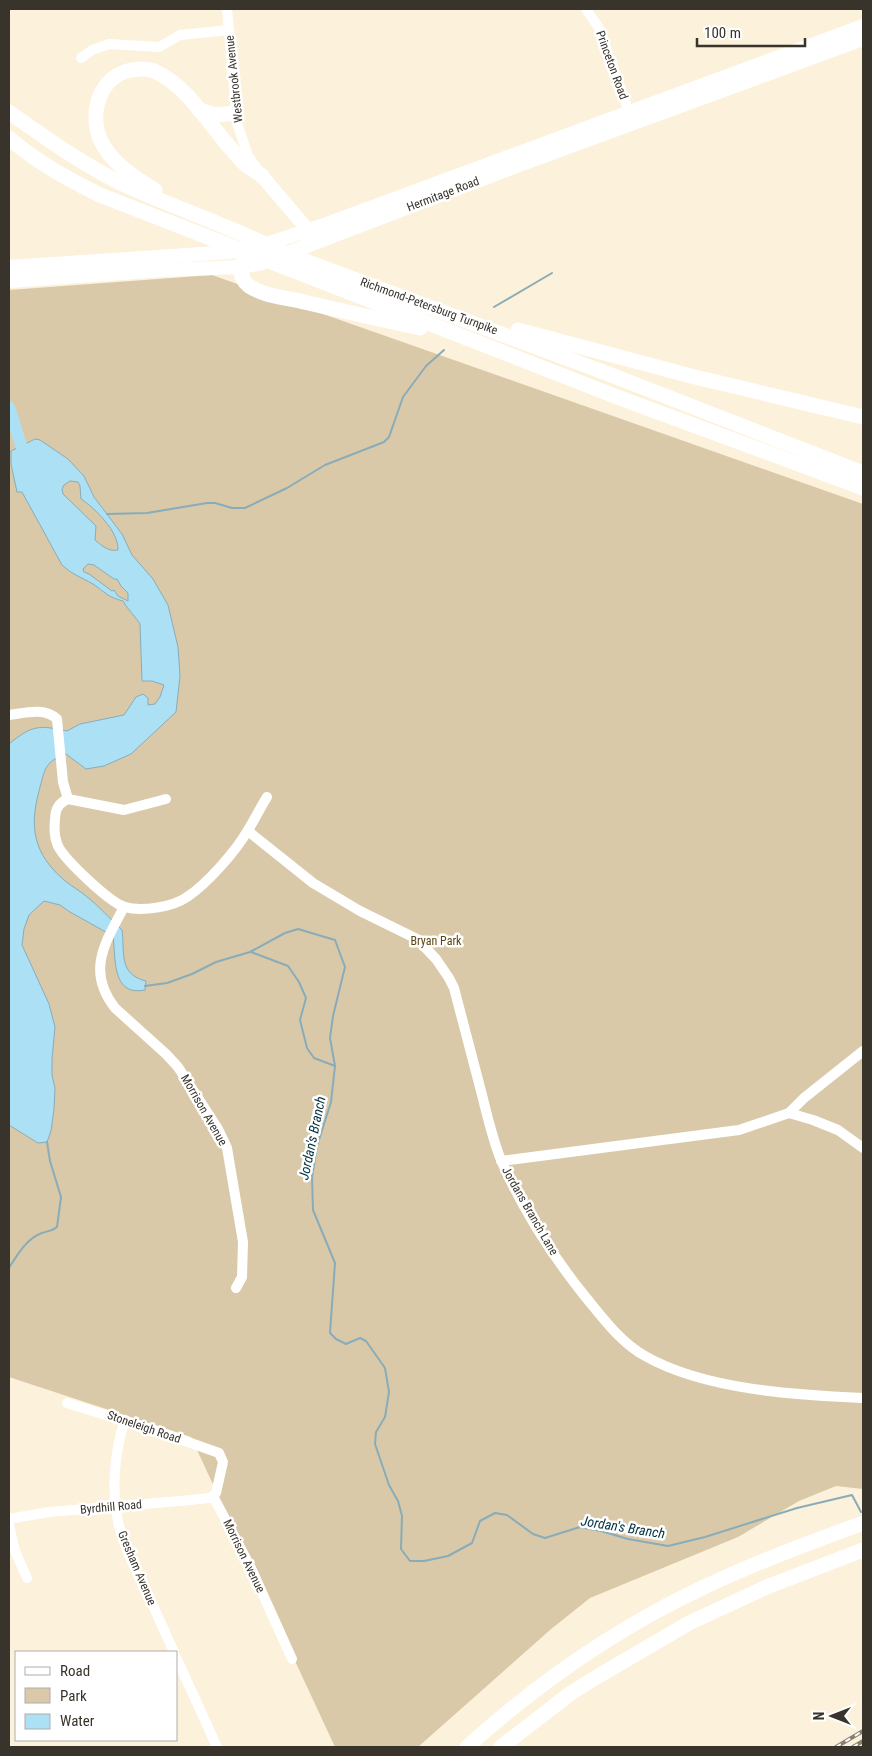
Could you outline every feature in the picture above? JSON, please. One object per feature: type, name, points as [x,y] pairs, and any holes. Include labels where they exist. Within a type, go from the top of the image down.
[{"type":"highway","points":[[200,215],[145,184],[114,160],[101,140],[96,127],[98,97],[115,75],[144,68],[156,72],[174,83],[245,164],[262,176]]},
{"type":"highway","points":[[199,110],[216,115],[236,113]]},
{"type":"highway","name":"Richmond-Petersburg Turnpike","points":[[9,112],[71,156],[128,186],[246,234],[284,253],[606,373],[863,473]]},
{"type":"highway","name":"Richmond-Petersburg Turnpike","points":[[9,138],[28,154],[59,175],[100,195],[620,398],[863,488]]},
{"type":"highway","points":[[247,261],[243,277],[248,285],[269,294],[471,340]]},
{"type":"highway","points":[[431,307],[691,376],[863,417]]},
{"type":"highway","points":[[468,1747],[486,1730],[554,1677],[604,1642],[667,1606],[751,1565],[863,1522]]},
{"type":"highway","points":[[501,1747],[571,1693],[689,1623],[769,1586],[863,1550]]},
{"type":"main road","name":"Hermitage Road","points":[[9,281],[181,269],[247,261],[312,245],[863,26]]},
{"type":"main road","name":"Hermitage Road","points":[[9,268],[219,252],[247,261],[287,238],[309,230],[863,38]]},
{"type":"main road","name":"Westbrook Avenue","points":[[262,176],[309,230],[312,245]]},
{"type":"street","name":"Westbrook Avenue","points":[[227,9],[236,113],[240,135],[248,156],[262,176]]},
{"type":"street","name":"Princeton Road","points":[[586,9],[599,28],[630,118]]},
{"type":"street","points":[[81,58],[92,50],[109,44],[159,47],[180,35],[229,30]]},
{"type":"street","points":[[9,715],[39,711],[48,712],[57,719],[64,782],[68,799]]},
{"type":"street","points":[[166,799],[124,810],[68,799],[57,808],[55,815],[55,838],[59,848],[70,862],[105,894],[124,907],[155,908],[171,905],[187,898],[229,856],[248,831],[267,797]]},
{"type":"street","name":"Jordans Branch Lane","points":[[248,831],[313,883],[360,911],[417,939],[436,959],[454,988],[492,1134],[501,1161],[518,1195],[552,1252],[605,1321],[624,1340],[645,1356],[686,1374],[732,1384],[786,1392],[863,1398]]},
{"type":"street","name":"Morrison Avenue","points":[[124,907],[108,937],[101,958],[100,978],[103,991],[115,1008],[178,1067],[218,1129],[227,1148],[243,1242],[244,1264],[242,1277],[236,1288]]},
{"type":"street","points":[[501,1161],[739,1130],[789,1114],[804,1098],[863,1050]]},
{"type":"street","points":[[789,1114],[813,1120],[838,1130],[863,1148]]},
{"type":"street","name":"Stoneleigh Road","points":[[68,1402],[219,1453],[223,1462],[214,1496]]},
{"type":"street","name":"Gresham Avenue","points":[[125,1420],[118,1446],[115,1479],[119,1527],[130,1557],[174,1651]]},
{"type":"street","name":"Morrison Avenue","points":[[214,1496],[251,1568],[292,1659]]},
{"type":"street","name":"Byrdhill Road","points":[[9,1520],[36,1514],[191,1500],[214,1496]]},
{"type":"street","points":[[9,1525],[15,1551],[26,1578]]},
{"type":"street","points":[[178,1661],[217,1747]]},
{"type":"green space","name":"Bryan Park","points":[[212,275],[863,504],[863,1489],[836,1486],[799,1501],[738,1537],[590,1598],[550,1630],[418,1747],[335,1747],[191,1437],[9,1377],[9,290]]},
{"type":"water","points":[[35,439],[40,440],[68,459],[84,476],[94,497],[122,534],[132,555],[153,579],[168,605],[178,647],[180,676],[176,712],[131,754],[104,766],[86,769],[66,754],[53,760],[46,767],[34,817],[36,840],[40,850],[54,870],[91,900],[122,930],[127,968],[137,978],[146,981],[145,990],[134,991],[126,987],[117,974],[113,936],[60,905],[44,901],[29,915],[24,929],[22,945],[49,1004],[55,1027],[52,1075],[55,1088],[51,1131],[47,1142],[38,1143],[9,1125],[9,744],[24,733],[36,728],[42,727],[67,731],[80,724],[124,715],[136,697],[143,694],[148,698],[148,705],[155,704],[160,697],[164,685],[152,681],[142,681],[140,624],[123,601],[110,596],[93,584],[73,574],[62,565],[22,492],[17,492],[11,464],[11,451]],"holes":[[[70,481],[78,482],[81,499],[105,521],[115,536],[118,550],[109,549],[95,540],[96,526],[63,494],[62,489],[64,485]],[[88,564],[94,565],[114,579],[117,579],[128,593],[128,601],[84,572],[83,569]]]},
{"type":"waterway","points":[[494,307],[552,273]]},
{"type":"waterway","points":[[107,514],[147,513],[207,503],[215,503],[232,508],[245,508],[287,488],[325,465],[384,442],[389,437],[403,397],[426,366],[444,350]]},
{"type":"waterway","points":[[9,407],[21,445]]},
{"type":"waterway","name":"Jordan's Branch","points":[[145,986],[167,983],[192,974],[216,962],[250,952],[285,933],[298,929],[335,940],[345,967],[333,1016],[330,1038],[335,1066],[331,1102],[317,1146],[312,1177],[313,1210],[335,1263],[330,1333],[336,1339],[346,1344],[360,1338],[366,1341],[385,1368],[389,1392],[385,1417],[376,1432],[375,1444],[389,1485],[398,1501],[402,1516],[401,1549],[410,1561],[424,1561],[448,1556],[472,1543],[480,1521],[495,1513],[507,1515],[533,1534],[545,1538],[580,1527],[628,1539],[668,1546],[705,1537],[797,1508],[852,1495],[861,1512]]},
{"type":"waterway","points":[[251,952],[288,966],[299,982],[306,998],[300,1020],[307,1048],[314,1058],[335,1066]]},
{"type":"waterway","points":[[9,1268],[15,1258],[32,1239],[57,1227],[61,1197],[50,1161],[47,1142]]},
{"type":"railway","points":[[836,1747],[863,1731]]},
{"type":"railway","points":[[853,1747],[863,1741]]}]
